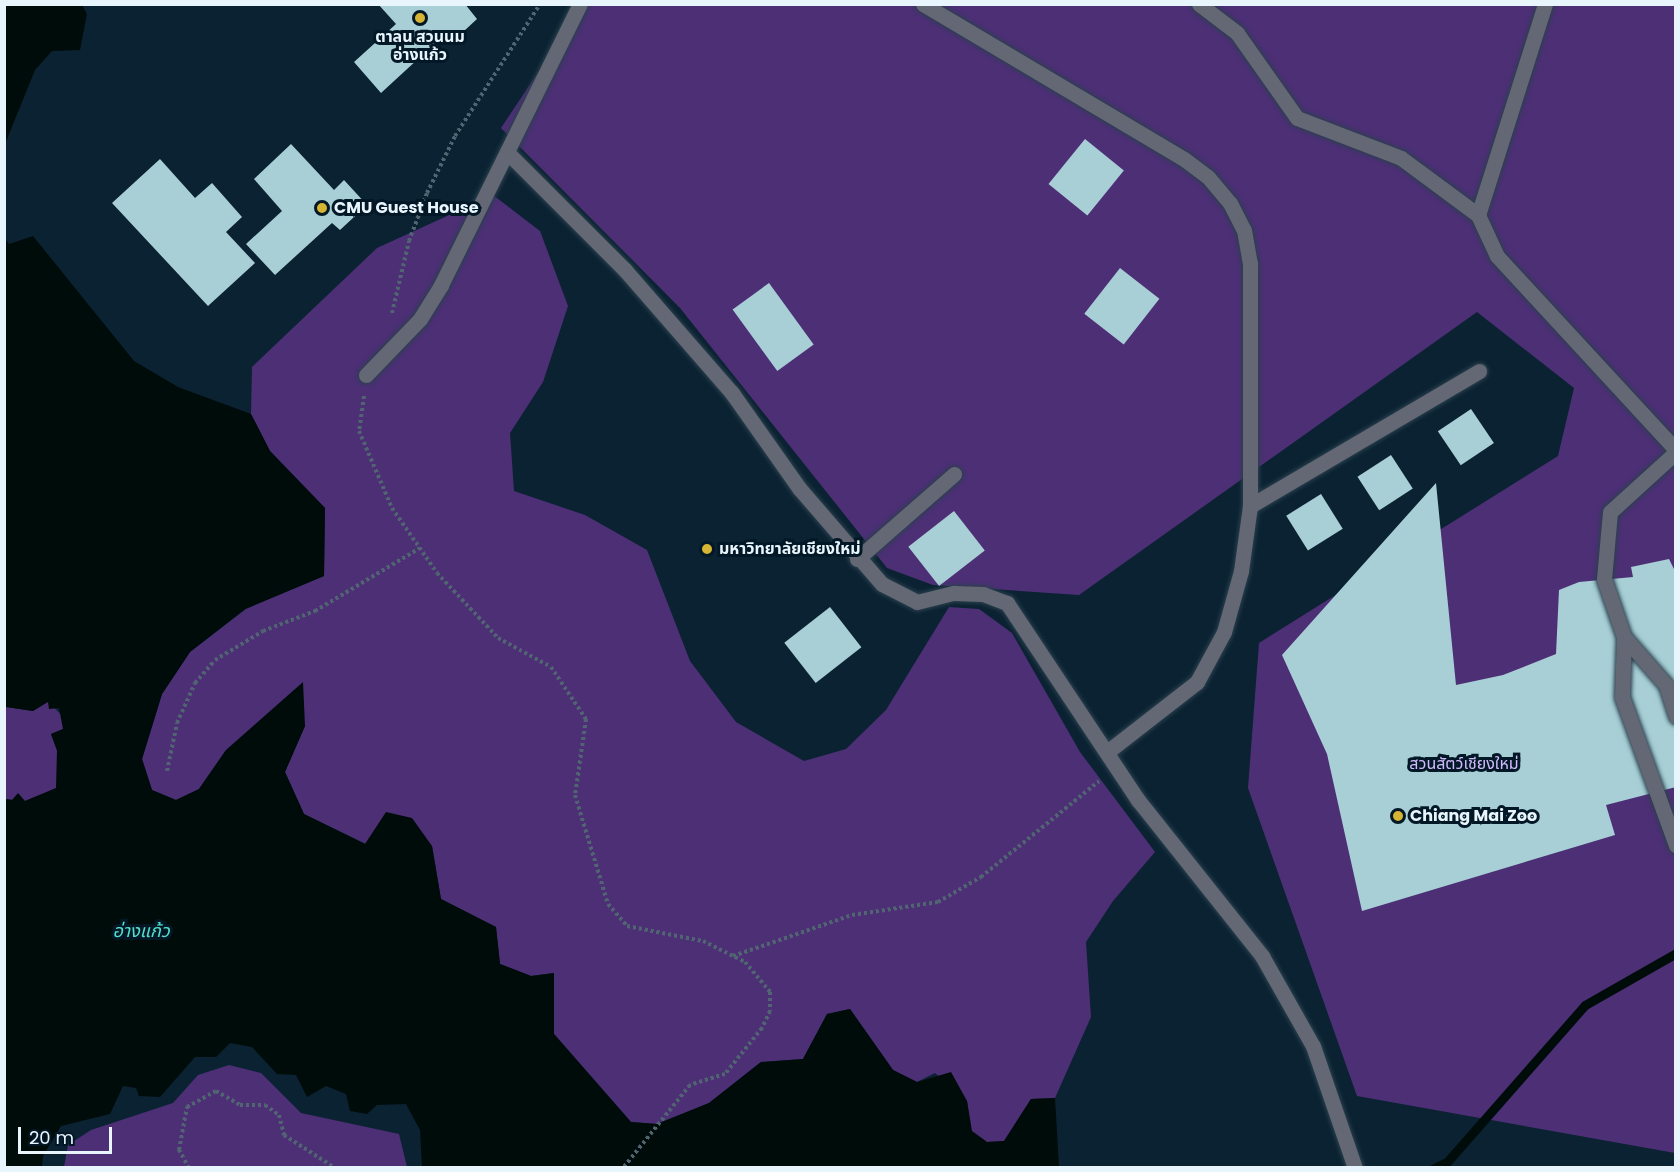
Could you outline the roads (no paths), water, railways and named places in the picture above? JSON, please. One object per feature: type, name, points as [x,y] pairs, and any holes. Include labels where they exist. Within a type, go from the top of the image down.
[{"type":"street","points":[[366,375],[420,319],[507,152],[580,4]]},
{"type":"street","points":[[923,4],[1184,159],[1208,177],[1230,203],[1244,230],[1250,263],[1250,506],[1241,571],[1215,654],[1197,682],[1147,726],[1107,752]]},
{"type":"street","points":[[1199,4],[1237,33],[1297,118],[1401,158],[1478,215],[1504,265],[1676,451],[1610,512],[1604,579],[1624,637],[1622,697],[1676,845]]},
{"type":"street","points":[[1478,215],[1545,4]]},
{"type":"street","points":[[507,152],[625,270],[732,393],[799,488],[857,560],[882,584],[918,602],[954,593],[983,594],[1007,603],[1116,767],[1262,956],[1313,1047],[1354,1166]]},
{"type":"street","points":[[1250,506],[1479,371]]},
{"type":"street","points":[[857,560],[954,474]]},
{"type":"street","points":[[1624,637],[1666,685],[1676,716]]},
{"type":"water","points":[[5,4],[82,5],[87,14],[80,50],[52,51],[35,70],[5,144]]},
{"type":"water","name":"อ่างแก้ว","points":[[33,236],[134,361],[178,387],[251,414],[270,451],[325,508],[324,576],[245,609],[190,652],[162,694],[142,759],[152,790],[176,800],[199,789],[226,750],[303,682],[305,726],[285,772],[304,814],[365,844],[386,812],[412,818],[432,846],[441,899],[496,927],[500,964],[531,976],[554,973],[554,1034],[631,1122],[657,1124],[709,1103],[761,1062],[803,1059],[827,1014],[850,1009],[893,1070],[917,1082],[951,1072],[967,1101],[972,1131],[987,1142],[1004,1141],[1031,1099],[1055,1098],[1059,1167],[422,1167],[420,1130],[406,1104],[377,1105],[367,1114],[350,1111],[346,1094],[326,1086],[307,1097],[296,1075],[277,1074],[252,1047],[230,1043],[216,1057],[195,1057],[160,1097],[139,1096],[136,1088],[123,1086],[110,1114],[61,1126],[43,1156],[42,1167],[5,1167],[5,799],[12,800],[18,793],[25,801],[56,788],[57,750],[51,734],[63,729],[59,708],[49,709],[48,702],[33,711],[6,707],[5,702],[5,239],[9,244]]},
{"type":"waterway","points":[[1434,1168],[1447,1162],[1585,1005],[1676,953]]},
{"type":"place","name":"ตาลน สวนนม อ่างแก้ว","points":[[420,18]]},
{"type":"place","name":"CMU Guest House","points":[[322,208]]},
{"type":"place","name":"มหาวิทยาลัยเชียงใหม่","points":[[707,549]]},
{"type":"place","name":"Chiang Mai Zoo","points":[[1398,816]]},
{"type":"park label","name":"สวนสัตว์เชียงใหม่","points":[[1464,764]]}]
